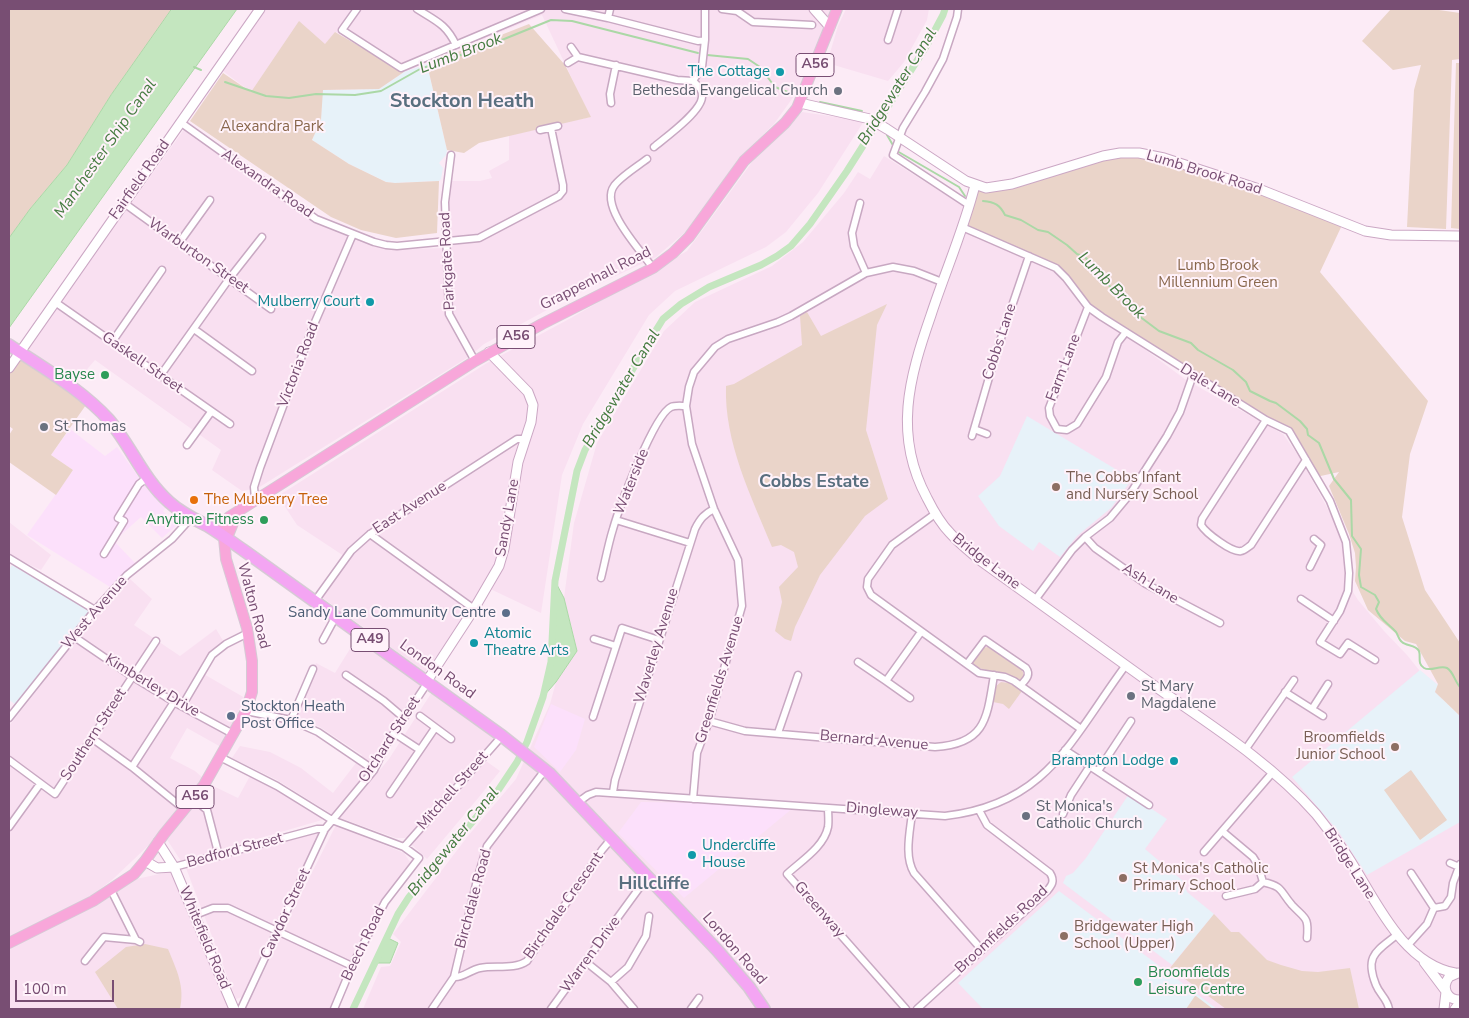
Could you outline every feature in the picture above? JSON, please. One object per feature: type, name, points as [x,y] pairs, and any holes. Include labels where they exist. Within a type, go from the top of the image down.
[{"type":"highway","name":"A49","points":[[9,344],[20,352]]},
{"type":"highway","name":"London Road","points":[[20,352],[73,388],[103,414],[123,439],[148,478],[174,507],[223,536],[315,601],[516,746],[545,770],[717,950],[749,987],[764,1009]]},
{"type":"main road","name":"A56","points":[[800,103],[837,9]]},
{"type":"main road","name":"Grappenhall Road","points":[[223,536],[229,533],[237,513],[255,499],[489,352],[664,261],[681,246],[744,161],[788,120],[800,103]]},
{"type":"main road","name":"Walton Road","points":[[111,890],[124,881],[145,861],[204,785],[246,711],[250,699],[253,675],[248,633],[226,559],[223,536]]},
{"type":"main road","name":"A56","points":[[9,943],[111,890]]},
{"type":"street","name":"Fairfield Road","points":[[9,368],[260,9]]},
{"type":"street","points":[[357,9],[342,30],[401,68],[541,9]]},
{"type":"street","points":[[417,9],[445,27],[456,45]]},
{"type":"street","points":[[565,9],[698,41],[705,40]]},
{"type":"street","points":[[608,18],[610,9]]},
{"type":"street","points":[[693,81],[702,67],[705,40],[705,9]]},
{"type":"street","points":[[722,9],[737,11],[753,22],[812,25]]},
{"type":"street","points":[[814,9],[830,27]]},
{"type":"street","points":[[888,40],[898,9]]},
{"type":"street","points":[[958,9],[943,59],[898,141],[893,155],[969,205]]},
{"type":"street","points":[[571,48],[578,57],[678,80],[693,81],[702,91],[702,98],[698,108],[654,147]]},
{"type":"street","points":[[568,63],[578,57]]},
{"type":"street","points":[[611,103],[610,94],[616,65]]},
{"type":"street","name":"Lumb Brook Road","points":[[800,103],[866,118],[898,141],[975,185],[986,188],[998,188],[1097,158],[1120,153],[1139,153],[1164,158],[1259,189],[1365,231],[1391,235],[1460,236]]},
{"type":"street","name":"Alexandra Road","points":[[180,122],[311,216],[353,234],[386,245],[397,246],[479,238],[561,194],[563,185],[555,127],[540,130]]},
{"type":"street","name":"Parkgate Road","points":[[450,154],[445,202],[449,314],[475,361]]},
{"type":"street","points":[[647,159],[615,184],[611,194],[623,229],[653,268]]},
{"type":"street","name":"Bridge Lane","points":[[975,185],[917,354],[909,390],[907,411],[913,462],[921,487],[936,514],[949,532],[967,550],[1245,750],[1273,772],[1302,799],[1348,857],[1374,902],[1398,934],[1422,959],[1445,991]]},
{"type":"street","points":[[179,243],[210,200]]},
{"type":"street","name":"Warburton Street","points":[[124,203],[271,308]]},
{"type":"street","points":[[860,203],[852,232],[854,246],[866,273]]},
{"type":"street","name":"Dale Lane","points":[[962,227],[1062,273],[1088,307],[1193,375],[1266,420],[1289,431],[1330,502],[1346,542],[1349,587],[1345,602],[1320,642],[1340,654],[1348,644],[1375,660]]},
{"type":"street","name":"Victoria Road","points":[[255,499],[254,487],[260,468],[312,329],[353,234]]},
{"type":"street","points":[[160,376],[229,279],[262,237]]},
{"type":"street","name":"Cobbs Lane","points":[[972,436],[997,350],[1028,256]]},
{"type":"street","name":"Greenfields Avenue","points":[[693,799],[697,753],[709,721],[742,606],[738,560],[714,509],[692,444],[686,406],[694,372],[715,347],[728,339],[791,316],[866,273],[893,267],[914,271],[942,282]]},
{"type":"street","points":[[112,342],[162,270]]},
{"type":"street","name":"Gaskell Street","points":[[55,302],[230,424]]},
{"type":"street","name":"Farm Lane","points":[[1088,307],[1049,408],[1050,416],[1057,429],[1068,430],[1077,424],[1106,377],[1118,342],[1126,332]]},
{"type":"street","points":[[194,329],[252,371]]},
{"type":"street","name":"Sandy Lane","points":[[427,681],[496,574],[502,557],[513,485],[533,413],[531,398],[520,383],[489,352]]},
{"type":"street","points":[[1035,600],[1072,550],[1085,537],[1110,518],[1139,482],[1180,412],[1193,375]]},
{"type":"street","name":"Waterside","points":[[601,578],[616,520],[629,483],[666,411],[672,406],[686,406]]},
{"type":"street","points":[[187,445],[211,412]]},
{"type":"street","points":[[1266,420],[1202,519],[1201,525],[1206,532],[1235,551],[1242,552],[1251,545],[1306,460]]},
{"type":"street","points":[[974,429],[987,434]]},
{"type":"street","name":"East Avenue","points":[[315,601],[351,551],[370,534],[517,439],[525,439]]},
{"type":"street","points":[[104,554],[124,521],[118,518],[139,484],[143,481]]},
{"type":"street","name":"Waverley Avenue","points":[[613,792],[615,780],[690,543],[699,520],[714,509]]},
{"type":"street","points":[[936,514],[892,545],[868,579],[867,587],[871,595],[980,673],[1004,677],[1021,685],[1081,729]]},
{"type":"street","name":"West Avenue","points":[[9,718],[95,610],[127,575],[172,539],[191,518]]},
{"type":"street","points":[[616,520],[690,543]]},
{"type":"street","points":[[370,534],[474,609]]},
{"type":"street","name":"Ash Lane","points":[[1085,537],[1095,548],[1146,584],[1220,623]]},
{"type":"street","points":[[1310,567],[1321,545],[1314,539]]},
{"type":"street","points":[[9,558],[95,610]]},
{"type":"street","points":[[1301,598],[1334,621]]},
{"type":"street","points":[[323,640],[336,616]]},
{"type":"street","points":[[593,717],[622,628],[659,640]]},
{"type":"street","points":[[886,681],[921,632]]},
{"type":"street","points":[[182,706],[212,655],[226,644],[248,633]]},
{"type":"street","name":"Kimberley Drive","points":[[73,636],[174,702],[233,734]]},
{"type":"street","points":[[594,639],[616,646]]},
{"type":"street","points":[[967,664],[985,640],[1026,668],[1028,676],[1021,685]]},
{"type":"street","name":"Southern Street","points":[[40,784],[55,794],[156,641]]},
{"type":"street","points":[[858,662],[910,698]]},
{"type":"street","name":"Dingleway","points":[[578,803],[588,795],[596,792],[613,792],[945,816],[979,810],[1018,794],[1037,781],[1066,750],[1126,665]]},
{"type":"street","points":[[291,720],[313,669]]},
{"type":"street","points":[[346,675],[384,701],[404,718]]},
{"type":"street","name":"Bernard Avenue","points":[[709,721],[745,731],[934,747],[952,746],[965,741],[979,729],[987,715],[994,675]]},
{"type":"street","points":[[778,733],[798,676]]},
{"type":"street","points":[[1245,750],[1294,680]]},
{"type":"street","name":"Orchard Street","points":[[332,820],[374,770],[382,751],[427,681]]},
{"type":"street","points":[[1312,709],[1328,684]]},
{"type":"street","points":[[1285,692],[1323,716]]},
{"type":"street","points":[[132,767],[174,702]]},
{"type":"street","points":[[9,706],[16,710]]},
{"type":"street","points":[[246,711],[291,720],[318,732],[374,770]]},
{"type":"street","points":[[420,716],[451,739]]},
{"type":"street","points":[[1098,771],[1131,721]]},
{"type":"street","points":[[391,795],[435,728]]},
{"type":"street","points":[[394,733],[420,750]]},
{"type":"street","name":"Mitchell Street","points":[[404,846],[502,736]]},
{"type":"street","points":[[93,738],[184,809]]},
{"type":"street","points":[[1066,750],[1149,805]]},
{"type":"street","points":[[220,757],[277,786],[332,820],[404,846]]},
{"type":"street","points":[[9,760],[40,784],[9,827]]},
{"type":"street","points":[[1063,814],[1071,795],[1090,766]]},
{"type":"street","name":"Birchdale Road","points":[[432,1009],[454,977],[487,846],[545,770]]},
{"type":"street","points":[[1204,852],[1273,772]]},
{"type":"street","points":[[201,805],[207,810],[219,856]]},
{"type":"street","name":"Greenway","points":[[828,808],[828,828],[822,841],[787,874],[906,1009]]},
{"type":"street","name":"Broomfields Road","points":[[918,1009],[1046,891],[1053,879],[1047,870],[987,825],[979,810]]},
{"type":"street","points":[[912,813],[908,859],[910,866],[914,873],[982,950]]},
{"type":"street","name":"Cawdor Street","points":[[241,1009],[325,829],[332,820]]},
{"type":"street","name":"Bedford Street","points":[[145,861],[157,868],[174,867],[317,829],[325,829]]},
{"type":"street","points":[[1222,831],[1253,857],[1258,865],[1263,882]]},
{"type":"street","name":"Birchdale Crescent","points":[[454,977],[460,978],[477,968],[516,966],[527,961],[612,838]]},
{"type":"street","name":"Whitefield Road","points":[[158,842],[174,867],[234,1009]]},
{"type":"street","name":"Beech Road","points":[[334,1009],[352,966],[385,902],[419,858],[404,846]]},
{"type":"street","points":[[1434,908],[1445,906],[1451,897],[1453,883],[1460,866],[1450,863]]},
{"type":"street","points":[[1411,873],[1434,908]]},
{"type":"street","name":"Warren Drive","points":[[551,1009],[648,876]]},
{"type":"street","points":[[1226,896],[1255,889],[1263,882]]},
{"type":"street","points":[[1263,882],[1277,885],[1284,891],[1292,904],[1305,916],[1308,926],[1307,938]]},
{"type":"street","points":[[86,961],[104,937],[138,941],[111,890]]},
{"type":"street","points":[[195,915],[213,908],[223,907],[352,966]]},
{"type":"street","points":[[1408,945],[1428,924],[1434,908]]},
{"type":"street","points":[[612,982],[628,967],[646,936],[650,916]]},
{"type":"street","points":[[1389,1009],[1387,1001],[1376,986],[1371,960],[1375,953],[1398,934]]},
{"type":"street","name":"Bridge Lane","points":[[1422,959],[1441,969],[1458,971]]},
{"type":"street","points":[[586,962],[612,982],[634,1009]]},
{"type":"street","points":[[1444,1009],[1446,980],[1458,971]]},
{"type":"street","points":[[1445,991],[1450,998],[1460,1002],[1456,1009]]},
{"type":"street","points":[[691,1009],[700,998]]},
{"type":"shaded area","points":[[266,9],[837,9],[804,82],[774,124],[738,159],[690,228],[656,257],[571,297],[484,344],[470,356],[258,488],[242,491],[212,470],[221,450],[95,360],[77,381],[27,350],[185,128],[315,220],[345,235],[393,249],[452,248],[448,181],[480,181],[492,178],[489,171],[509,160],[509,133],[590,117],[542,15],[404,72],[336,32],[325,45],[251,92],[223,71]]},
{"type":"shaded area","points":[[846,9],[929,9],[927,20],[904,62],[888,81],[827,63],[838,26]]},
{"type":"shaded area","points":[[427,64],[447,150],[446,155],[439,163],[443,168],[439,181],[386,182],[349,164],[312,140],[321,120],[322,90],[379,89],[404,72]]},
{"type":"shaded area","points":[[802,112],[864,121],[818,193],[786,232],[766,247],[675,291],[649,315],[583,424],[562,475],[541,613],[484,586],[458,627],[425,672],[316,593],[344,556],[297,525],[278,496],[487,363],[571,318],[687,251],[758,154]]},
{"type":"shaded area","points":[[884,156],[962,205],[983,237],[1005,250],[1055,268],[1082,307],[1131,339],[1186,380],[1283,434],[1300,458],[1342,535],[1346,581],[1358,600],[1407,655],[1460,721],[1460,1009],[363,1009],[381,967],[390,966],[401,942],[393,934],[468,836],[516,779],[550,704],[556,682],[577,651],[564,598],[574,523],[597,443],[664,331],[695,302],[772,266],[803,242],[844,193],[858,172],[870,179]]},
{"type":"shaded area","name":"The Cobbs Infant and Nursery School","points":[[1027,416],[1132,479],[1111,508],[1077,536],[1060,557],[1039,542],[1033,551],[999,526],[978,496],[1000,476]]},
{"type":"shaded area","points":[[70,429],[105,456],[117,447],[145,486],[165,509],[163,511],[177,525],[162,538],[141,517],[114,541],[135,563],[110,587],[27,535],[73,470],[51,455]]},
{"type":"shaded area","points":[[9,522],[51,555],[41,570],[13,557],[9,563]]},
{"type":"shaded area","points":[[12,565],[90,611],[15,704],[9,700],[9,570]]},
{"type":"shaded area","points":[[130,579],[152,599],[134,625],[180,656],[216,629],[225,644],[212,656],[202,673],[245,698],[221,747],[187,728],[170,758],[195,771],[203,778],[184,799],[151,843],[112,880],[91,896],[9,937],[9,726],[103,605]]},
{"type":"shaded area","points":[[356,634],[422,684],[366,769],[362,782],[333,815],[277,780],[232,758],[240,746],[270,752],[301,768],[333,793],[362,755],[320,727],[293,715],[316,663],[335,673],[353,644]]},
{"type":"shaded area","name":"Broomfields Junior School","points":[[1420,670],[1438,685],[1435,692],[1460,716],[1460,822],[1367,875],[1338,831],[1292,777]]},
{"type":"shaded area","points":[[432,692],[496,740],[408,838],[396,838],[340,818],[389,759]]},
{"type":"shaded area","points":[[551,704],[585,719],[576,750],[560,772],[534,747]]},
{"type":"shaded area","points":[[486,761],[500,771],[427,859],[411,844]]},
{"type":"shaded area","points":[[251,774],[321,816],[322,820],[181,861],[166,838],[211,785],[238,798]]},
{"type":"shaded area","name":"St Monica's Catholic Primary School","points":[[1129,794],[1167,819],[1145,849],[1183,881],[1187,892],[1214,914],[1172,965],[1063,883],[1066,876],[1073,873],[1086,858]]},
{"type":"shaded area","points":[[641,802],[749,804],[793,808],[684,898],[618,833]]},
{"type":"shaded area","points":[[336,825],[404,853],[410,862],[353,962],[329,1009],[246,1009],[289,918]]},
{"type":"shaded area","points":[[323,830],[242,997],[236,999],[186,868]]},
{"type":"shaded area","points":[[174,871],[229,1009],[9,1009],[9,947],[65,921],[112,896],[136,879]]},
{"type":"shaded area","name":"Bridgewater High School (Upper)","points":[[1059,891],[1217,1009],[983,1009],[958,983]]},
{"type":"green space","points":[[9,9],[172,9],[111,95],[67,165],[30,209],[9,238]]},
{"type":"green space","points":[[1391,9],[1432,9],[1460,13],[1460,59],[1452,60],[1446,229],[1407,227],[1414,90],[1421,65],[1393,70],[1362,41]]},
{"type":"green space","name":"Alexandra Park","points":[[299,21],[325,44],[335,32],[404,72],[379,89],[323,90],[321,120],[312,140],[349,164],[386,182],[439,181],[437,233],[396,238],[361,230],[331,217],[190,121],[223,73],[251,92]]},
{"type":"green space","points":[[529,24],[565,65],[591,117],[479,143],[464,153],[447,150],[427,64]]},
{"type":"green space","points":[[1456,63],[1460,63],[1460,229],[1451,228]]},
{"type":"green space","name":"Lumb Brook Millennium Green","points":[[1154,156],[1343,223],[1320,272],[1428,401],[1410,454],[1402,517],[1425,590],[1460,643],[1460,716],[1435,692],[1438,684],[1416,644],[1405,641],[1368,610],[1355,581],[1355,553],[1329,486],[1339,472],[1316,477],[1289,431],[1088,307],[1062,273],[962,227],[975,185],[1024,180],[1095,158]]},
{"type":"green space","points":[[887,304],[877,325],[866,430],[888,499],[865,516],[820,575],[795,627],[791,641],[775,631],[782,602],[779,587],[798,567],[794,552],[781,545],[772,547],[740,468],[729,428],[726,386],[734,384],[802,345],[800,316],[807,312],[821,336]]},
{"type":"green space","points":[[21,355],[88,402],[51,455],[73,470],[56,495],[9,462],[9,435],[13,429],[9,426],[9,373]]},
{"type":"green space","points":[[988,647],[1022,670],[1024,675],[1022,680],[973,665],[978,654]]},
{"type":"green space","points":[[1001,682],[1009,683],[1022,691],[1009,709],[1003,704],[993,702],[996,686]]},
{"type":"green space","points":[[1411,770],[1447,820],[1420,840],[1384,790]]},
{"type":"green space","points":[[1214,914],[1231,932],[1239,932],[1267,960],[1302,971],[1318,972],[1350,968],[1359,1009],[1226,1009],[1170,968]]},
{"type":"green space","points":[[145,944],[168,949],[181,986],[180,1009],[118,1009],[95,972],[126,947]]},
{"type":"green space","points":[[1196,996],[1213,1009],[1186,1009]]},
{"type":"water","name":"Manchester Ship Canal","points":[[172,9],[237,9],[9,328],[9,238],[30,209],[67,165],[111,95]]},
{"type":"water","points":[[555,581],[564,598],[577,651],[556,682],[543,697],[551,662]]},
{"type":"water","points":[[386,937],[398,943],[390,963],[374,963]]},
{"type":"waterway","name":"Bridgewater Canal","points":[[353,1009],[398,914],[409,897],[495,795],[517,762],[527,742],[543,697],[551,662],[555,581],[577,471],[585,450],[650,340],[663,319],[681,304],[709,287],[761,265],[791,246],[810,224],[847,171],[927,45],[945,9]]},
{"type":"waterway","name":"Lumb Brook","points":[[225,82],[266,96],[289,98],[316,94],[355,95],[381,91],[420,69],[487,46],[551,20],[572,21],[698,53]]},
{"type":"waterway","name":"Lumb Brook","points":[[707,55],[748,59],[760,67],[775,87],[793,94]]},
{"type":"waterway","name":"Lumb Brook","points":[[194,67],[201,70]]},
{"type":"waterway","points":[[820,102],[862,111]]},
{"type":"waterway","name":"Lumb Brook","points":[[887,135],[894,147]]},
{"type":"waterway","name":"Lumb Brook","points":[[897,151],[959,187],[965,196]]},
{"type":"waterway","name":"Lumb Brook","points":[[983,201],[997,205],[1005,215],[1021,220],[1038,230],[1048,232],[1077,254],[1085,257],[1093,266],[1095,274],[1129,302],[1139,316],[1159,331],[1191,343],[1198,350],[1233,370],[1246,382],[1250,391],[1276,403],[1300,421],[1307,429],[1308,435],[1319,443],[1334,479],[1351,500],[1352,536],[1361,549],[1359,575],[1361,587],[1375,595],[1379,602],[1376,609],[1378,613],[1396,632],[1401,641],[1418,649],[1422,666],[1427,669],[1447,668],[1460,687]]},
{"type":"place","name":"The Cottage","points":[[780,72]]},
{"type":"place","name":"Bethesda Evangelical Church","points":[[838,91]]},
{"type":"place","name":"Mulberry Court","points":[[370,302]]},
{"type":"place","name":"Bayse","points":[[105,375]]},
{"type":"place","name":"St Thomas","points":[[44,427]]},
{"type":"place","name":"The Cobbs Infant and Nursery School","points":[[1056,487]]},
{"type":"place","name":"The Mulberry Tree","points":[[194,500]]},
{"type":"place","name":"Anytime Fitness","points":[[264,520]]},
{"type":"place","name":"Sandy Lane Community Centre","points":[[506,613]]},
{"type":"place","name":"Atomic Theatre Arts","points":[[474,643]]},
{"type":"place","name":"St Mary Magdalene","points":[[1131,696]]},
{"type":"place","name":"Stockton Heath Post Office","points":[[231,716]]},
{"type":"place","name":"Broomfields Junior School","points":[[1395,747]]},
{"type":"place","name":"Brampton Lodge","points":[[1174,761]]},
{"type":"place","name":"St Monica's Catholic Church","points":[[1026,816]]},
{"type":"place","name":"Undercliffe House","points":[[692,855]]},
{"type":"place","name":"St Monica's Catholic Primary School","points":[[1123,878]]},
{"type":"place","name":"Bridgewater High School (Upper)","points":[[1064,936]]},
{"type":"place","name":"Broomfields Leisure Centre","points":[[1138,982]]},
{"type":"district","name":"Stockton Heath","points":[[462,102]]},
{"type":"district","name":"Cobbs Estate","points":[[814,483]]},
{"type":"district","name":"Hillcliffe","points":[[654,885]]}]
